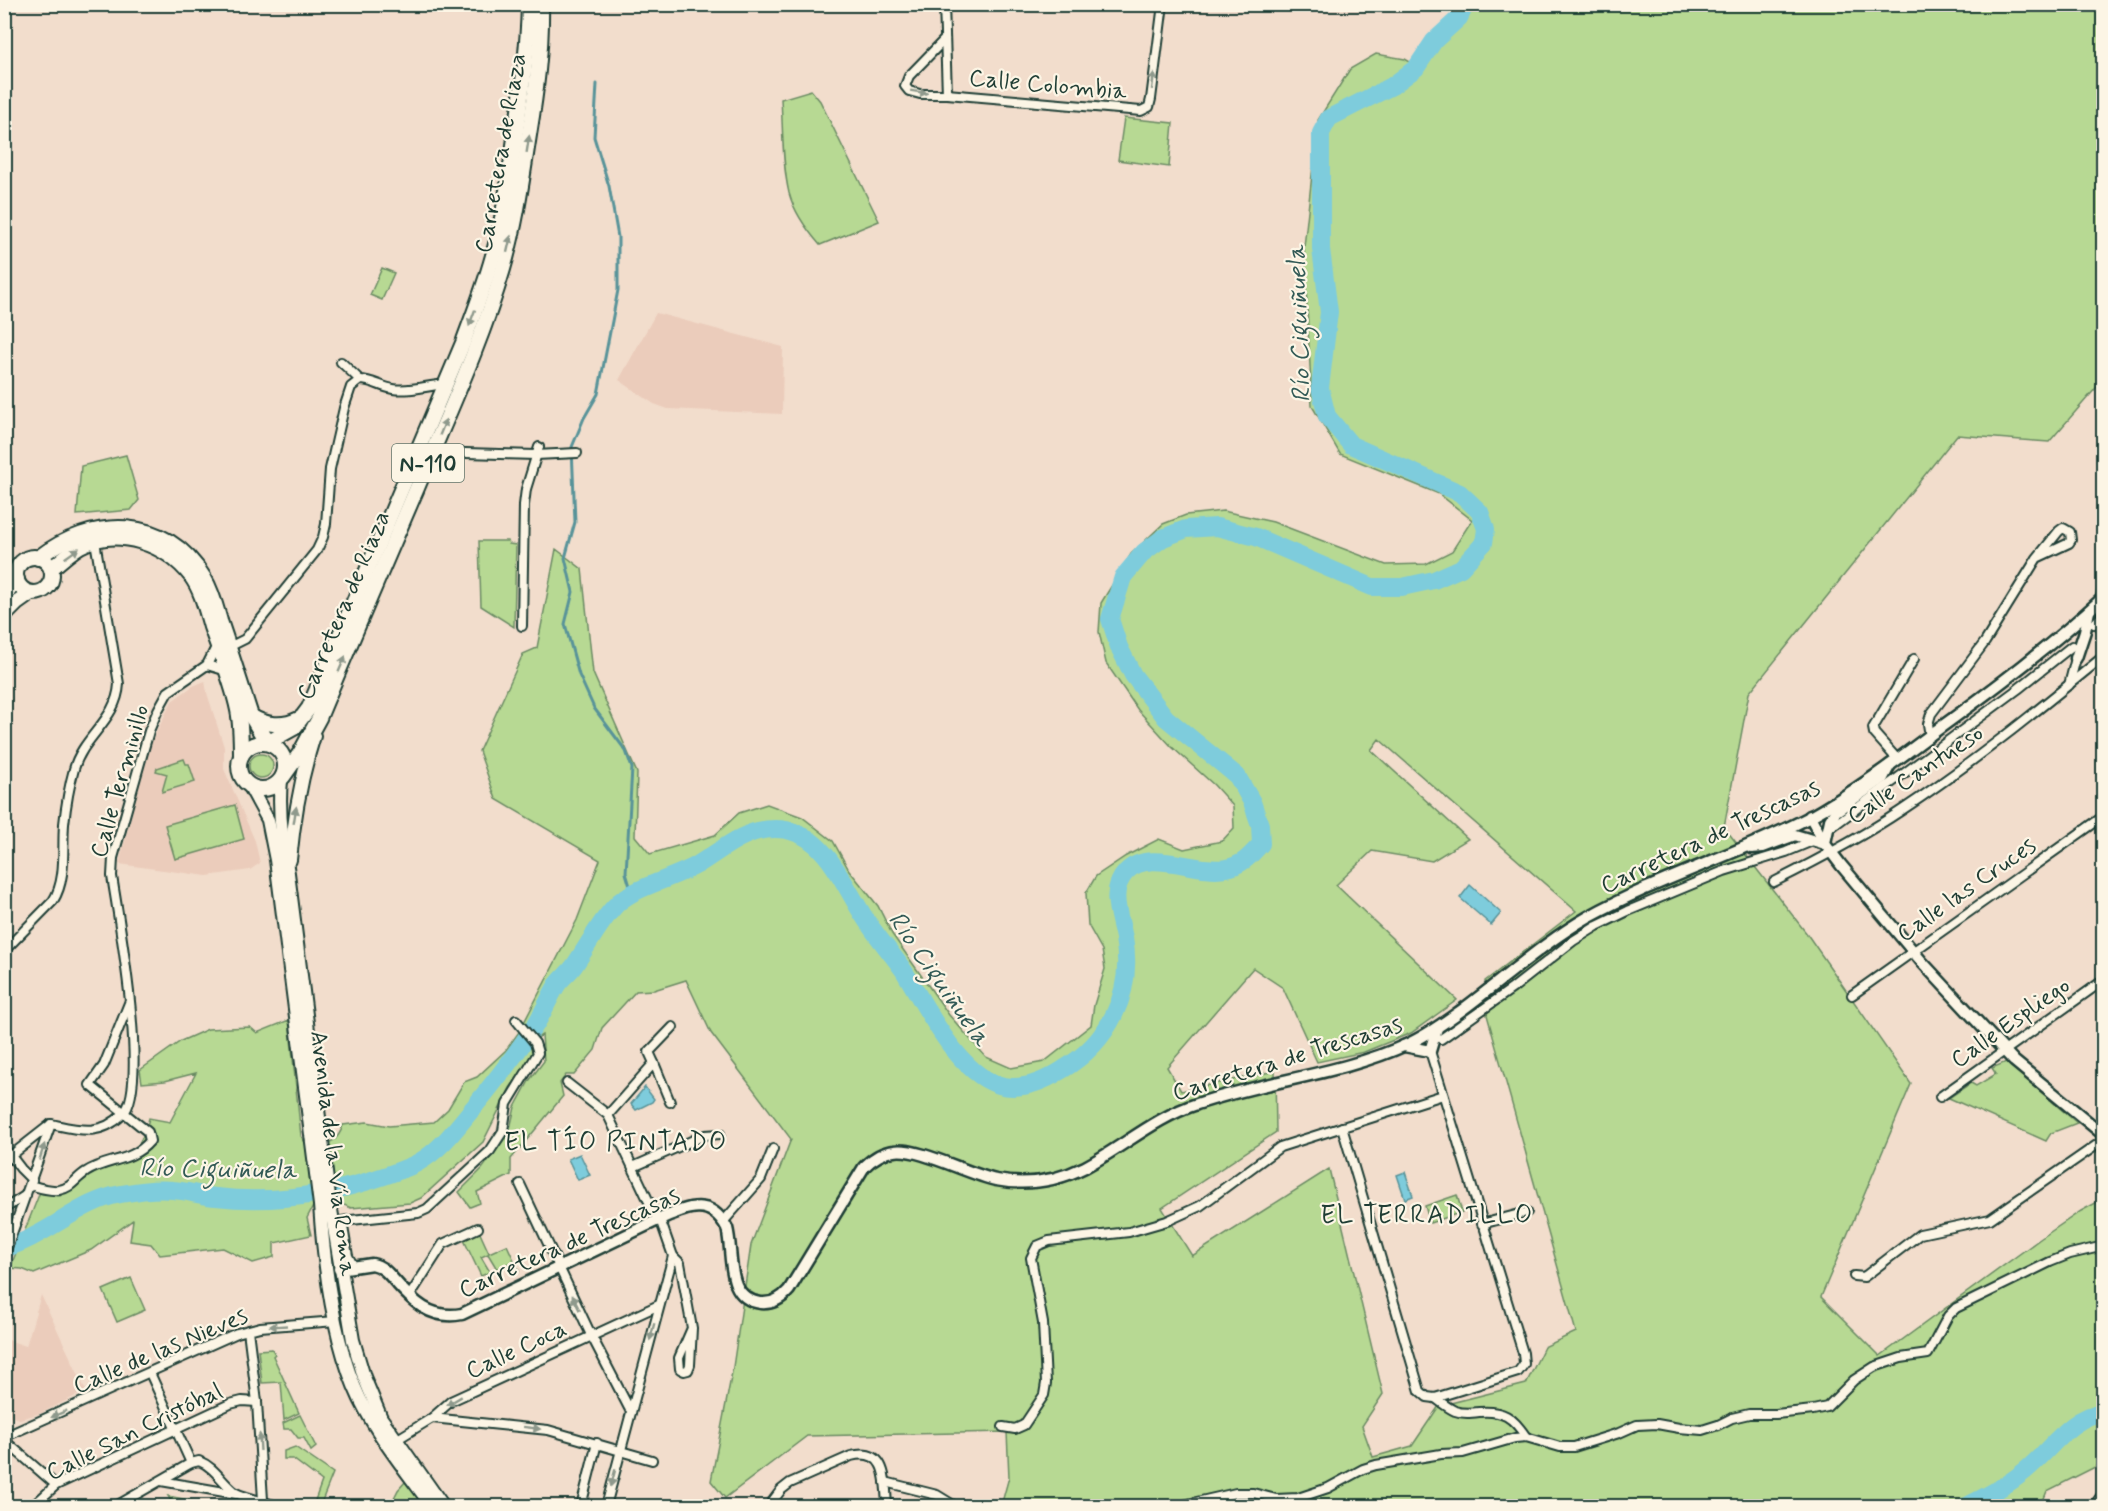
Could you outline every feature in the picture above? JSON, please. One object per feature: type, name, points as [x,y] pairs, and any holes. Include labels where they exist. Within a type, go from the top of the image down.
[{"type":"highway","name":"N-110","points":[[529,4],[535,30]]},
{"type":"highway","name":"N-110","points":[[535,30],[541,4]]},
{"type":"highway","name":"Carretera de Riaza","points":[[282,778],[300,753],[313,715],[475,310],[497,243],[506,201],[523,85],[535,30]]},
{"type":"highway","name":"Carretera de Riaza","points":[[270,744],[313,715],[432,452],[484,326],[506,258],[519,202],[529,136],[535,30]]},
{"type":"highway","points":[[38,558],[72,537],[101,529],[129,528],[158,536],[190,558],[205,579],[224,646],[227,672],[239,712],[240,774],[249,785],[255,788],[273,787],[282,778],[284,758],[270,744],[251,717],[224,646],[196,585],[176,561],[143,542],[115,538],[95,541],[78,547],[51,569]]},
{"type":"highway","points":[[4,616],[31,593],[46,589],[52,580],[48,564],[32,557],[22,563],[16,573],[22,588],[31,593]]},
{"type":"highway","points":[[4,597],[17,579]]},
{"type":"highway","points":[[251,717],[269,724],[284,724],[313,715]]},
{"type":"highway","points":[[241,756],[252,746],[270,744]]},
{"type":"main road","name":"Avenida de la Vía Roma","points":[[288,873],[295,815],[313,715]]},
{"type":"main road","name":"Avenida de la Vía Roma","points":[[282,778],[280,812],[283,848],[288,873],[325,1205],[332,1220],[324,1250],[336,1322],[353,1382],[368,1413],[432,1506]]},
{"type":"main road","name":"Avenida de la Vía Roma","points":[[249,785],[266,815],[273,842],[317,1141]]},
{"type":"main road","name":"Avenida de la Vía Roma","points":[[332,1220],[327,1232],[333,1263],[339,1269],[358,1359],[375,1408],[443,1506]]},
{"type":"main road","points":[[331,1291],[339,1269]]},
{"type":"main road","points":[[347,1306],[344,1314],[336,1322],[343,1326],[358,1376],[375,1408]]},
{"type":"street","name":"Calle Colombia","points":[[944,4],[947,94]]},
{"type":"street","name":"Calle Colombia","points":[[945,39],[909,76],[905,86],[909,91],[1140,111],[1149,106],[1151,99],[1163,4]]},
{"type":"street","points":[[341,362],[360,380],[397,390],[446,384]]},
{"type":"street","points":[[224,646],[245,639],[311,558],[320,543],[326,524],[330,469],[344,408],[351,387],[360,380]]},
{"type":"street","points":[[522,626],[524,505],[526,489],[537,451]]},
{"type":"street","points":[[432,452],[577,453]]},
{"type":"street","points":[[1930,736],[1928,724],[1931,714],[1985,642],[2037,558],[2059,531],[2063,528],[2070,532],[2069,543],[2037,558]]},
{"type":"street","points":[[4,951],[53,901],[57,894],[62,874],[67,801],[75,767],[81,754],[109,717],[117,701],[119,684],[95,541]]},
{"type":"street","name":"Carretera de Trescasas","points":[[339,1269],[351,1262],[381,1267],[422,1308],[435,1314],[452,1316],[462,1314],[659,1220],[685,1209],[697,1207],[713,1212],[723,1222],[729,1235],[736,1287],[752,1301],[772,1302],[789,1290],[864,1167],[885,1153],[909,1151],[966,1172],[996,1180],[1029,1183],[1050,1180],[1089,1165],[1171,1115],[1195,1104],[1347,1066],[1439,1034],[1549,942],[1576,924],[1617,903],[1742,849],[1810,816],[1894,762],[2020,669],[2103,597]]},
{"type":"street","points":[[2069,685],[2089,611]]},
{"type":"street","points":[[2094,624],[2103,615]]},
{"type":"street","points":[[2072,626],[2078,635],[2076,658]]},
{"type":"street","points":[[1833,826],[2018,689],[2072,645]]},
{"type":"street","name":"Calle Terminillo","points":[[124,1113],[132,1090],[135,1065],[130,1000],[112,876],[113,858],[149,731],[158,710],[168,692],[207,665],[224,646]]},
{"type":"street","name":"Calle Cantueso","points":[[1774,882],[1828,848],[1901,811],[1988,749],[2103,656]]},
{"type":"street","points":[[1828,848],[1832,815],[1878,782],[1894,762],[1874,733],[1874,728],[1914,659]]},
{"type":"street","points":[[207,665],[227,672]]},
{"type":"street","points":[[1810,816],[1828,848],[1912,951],[2014,1061],[2103,1135]]},
{"type":"street","name":"Calle las Cruces","points":[[1852,995],[2103,816]]},
{"type":"street","points":[[1742,849],[1763,847],[1795,835],[1828,848]]},
{"type":"street","points":[[1342,1127],[1417,1386],[1421,1393],[1435,1398],[1514,1374],[1524,1364],[1523,1353],[1430,1051],[1439,1034],[1513,988],[1573,941],[1597,926],[1628,910],[1724,871],[1786,852],[1810,842]]},
{"type":"street","name":"Calle Espliego","points":[[1940,1096],[2103,980]]},
{"type":"street","points":[[124,1113],[102,1128],[89,1131],[51,1124],[8,1158],[31,1182],[49,1190],[60,1190],[71,1186],[89,1170],[129,1157],[150,1141],[149,1134],[124,1113],[90,1086],[104,1065],[130,1000]]},
{"type":"street","points":[[332,1220],[424,1211],[487,1155],[503,1131],[507,1104],[538,1053],[535,1042],[519,1024]]},
{"type":"street","points":[[670,1102],[649,1052],[673,1027]]},
{"type":"street","points":[[1404,1046],[1430,1051]]},
{"type":"street","points":[[608,1114],[654,1063]]},
{"type":"street","points":[[567,1083],[608,1114],[659,1220],[673,1256],[680,1263],[692,1328],[690,1365],[688,1370],[684,1371],[678,1362],[692,1328]]},
{"type":"street","points":[[1003,1427],[1015,1429],[1024,1425],[1041,1401],[1046,1388],[1042,1323],[1031,1264],[1033,1252],[1037,1246],[1049,1241],[1129,1232],[1167,1221],[1200,1206],[1280,1147],[1443,1095]]},
{"type":"street","points":[[4,1256],[51,1124]]},
{"type":"street","points":[[633,1167],[705,1135],[720,1134]]},
{"type":"street","points":[[1854,1276],[1864,1277],[1920,1234],[1990,1219],[2103,1140]]},
{"type":"street","points":[[723,1222],[761,1179],[773,1149]]},
{"type":"street","points":[[520,1184],[591,1335],[631,1412]]},
{"type":"street","points":[[4,1209],[27,1194]]},
{"type":"street","points":[[1482,1224],[1527,1212]]},
{"type":"street","name":"Avenida de la Vía Roma","points":[[332,1220],[351,1262]]},
{"type":"street","points":[[409,1297],[443,1244],[478,1228]]},
{"type":"street","points":[[1179,1506],[1236,1493],[1253,1493],[1276,1499],[1298,1498],[1328,1488],[1363,1469],[1376,1465],[1441,1454],[1463,1454],[1515,1438],[1526,1437],[1560,1446],[1574,1447],[1619,1434],[1637,1425],[1657,1424],[1702,1430],[1749,1414],[1776,1414],[1827,1407],[1854,1380],[1874,1366],[1901,1358],[1928,1354],[1948,1316],[1956,1308],[2050,1262],[2070,1254],[2103,1246]]},
{"type":"street","points":[[606,1506],[673,1256]]},
{"type":"street","name":"Calle Coca","points":[[396,1440],[432,1418],[451,1401],[659,1305]]},
{"type":"street","name":"Calle de las Nieves","points":[[4,1439],[248,1330],[260,1327],[336,1322]]},
{"type":"street","points":[[248,1330],[257,1402],[263,1500]]},
{"type":"street","points":[[150,1373],[191,1463]]},
{"type":"street","points":[[1435,1398],[1455,1411],[1501,1413],[1518,1424],[1526,1437]]},
{"type":"street","name":"Calle San Cristóbal","points":[[33,1506],[56,1485],[230,1404],[242,1401],[257,1402]]},
{"type":"street","points":[[432,1418],[536,1428],[652,1460]]},
{"type":"street","points":[[4,1439],[56,1485]]},
{"type":"street","points":[[580,1506],[597,1443]]},
{"type":"street","points":[[769,1506],[781,1490],[790,1483],[851,1456],[861,1454],[869,1455],[879,1462],[885,1474],[888,1506]]},
{"type":"street","points":[[116,1506],[191,1463],[200,1461],[237,1494]]},
{"type":"street","points":[[160,1481],[237,1494],[277,1506]]},
{"type":"street","points":[[885,1482],[938,1494],[955,1506]]},
{"type":"street","points":[[2094,1506],[2103,1492]]},
{"type":"shaded area","points":[[656,313],[783,347],[782,414],[668,409],[654,404],[619,380]]},
{"type":"shaded area","points":[[205,681],[224,747],[224,769],[255,841],[260,863],[250,870],[207,876],[119,864],[149,747],[172,701],[193,686]]},
{"type":"shaded area","points":[[41,1295],[86,1391],[41,1413],[20,1419],[5,1415],[5,1339],[26,1346]]},
{"type":"green space","points":[[1466,5],[2103,5],[2103,380],[2049,442],[1957,435],[1749,693],[1724,827],[1807,934],[1911,1084],[1821,1297],[1880,1356],[2040,1239],[2103,1199],[2103,1463],[2047,1491],[2041,1506],[1001,1506],[1009,1477],[1007,1432],[807,1436],[725,1498],[711,1481],[733,1367],[751,1245],[791,1139],[711,1033],[686,980],[654,990],[636,991],[602,1028],[595,1050],[574,1075],[566,1075],[560,1083],[563,1096],[511,1159],[511,1175],[477,1192],[480,1203],[470,1207],[459,1192],[482,1169],[509,1133],[515,1107],[529,1081],[544,1061],[542,1035],[532,1041],[534,1046],[529,1061],[510,1088],[483,1142],[421,1198],[410,1203],[351,1208],[344,1205],[338,1195],[316,1201],[307,1218],[311,1235],[274,1243],[274,1257],[253,1263],[223,1248],[160,1255],[151,1244],[130,1241],[133,1220],[91,1250],[34,1274],[22,1269],[10,1268],[40,1192],[60,1196],[70,1185],[92,1170],[137,1147],[146,1130],[149,1118],[170,1122],[196,1073],[165,1081],[142,1083],[140,1070],[181,1041],[208,1029],[250,1027],[257,1033],[289,1020],[301,1136],[308,1147],[334,1140],[341,1132],[343,1125],[367,1122],[389,1126],[434,1122],[448,1109],[464,1082],[477,1077],[506,1050],[519,1032],[577,920],[600,860],[496,799],[479,751],[523,654],[537,648],[556,549],[582,569],[593,673],[637,773],[635,836],[650,854],[715,835],[739,813],[767,804],[802,817],[833,841],[849,870],[878,906],[892,934],[949,1015],[986,1057],[1011,1068],[1044,1062],[1091,1025],[1094,1005],[1105,969],[1102,950],[1088,925],[1086,893],[1096,876],[1126,856],[1159,839],[1184,849],[1222,841],[1234,828],[1233,806],[1214,785],[1172,747],[1138,710],[1106,663],[1099,632],[1101,603],[1131,554],[1163,524],[1186,515],[1223,511],[1273,522],[1386,565],[1426,564],[1452,551],[1472,520],[1439,494],[1340,454],[1312,406],[1304,247],[1318,120],[1350,69],[1376,54],[1405,59],[1417,66],[1434,41],[1459,18]],"holes":[[[1379,739],[1576,911],[1485,981],[1487,1015],[1576,1332],[1544,1347],[1526,1384],[1439,1406],[1412,1446],[1373,1457],[1362,1426],[1383,1394],[1329,1169],[1192,1256],[1162,1208],[1276,1132],[1275,1071],[1181,1091],[1167,1067],[1253,968],[1283,988],[1317,1062],[1364,1052],[1411,1033],[1457,1000],[1336,885],[1372,851],[1432,861],[1468,839],[1371,750]]]},
{"type":"green space","points":[[811,90],[820,101],[879,221],[820,245],[801,221],[791,200],[783,146],[781,99]]},
{"type":"green space","points":[[1124,118],[1173,123],[1169,167],[1118,160]]},
{"type":"green space","points":[[382,268],[394,273],[382,300],[370,295]]},
{"type":"green space","points":[[126,455],[139,500],[131,510],[77,515],[81,466]]},
{"type":"green space","points":[[479,541],[508,541],[509,544],[516,545],[514,627],[481,606]]},
{"type":"green space","points":[[2103,575],[2103,640],[2089,621],[2100,578]]},
{"type":"green space","points":[[261,754],[270,757],[273,766],[270,775],[261,778],[252,775],[249,766],[252,757]]},
{"type":"green space","points":[[184,759],[186,764],[189,764],[195,782],[162,792],[167,774],[156,771],[157,768]]},
{"type":"green space","points":[[235,805],[244,839],[175,859],[165,825]]},
{"type":"green space","points":[[2006,1062],[2077,1123],[2051,1133],[2046,1141],[1949,1098],[1971,1083],[1976,1086],[1996,1074],[1992,1068]]},
{"type":"green space","points":[[1457,1195],[1462,1212],[1430,1223],[1425,1206]]},
{"type":"green space","points":[[479,1231],[489,1253],[507,1245],[519,1271],[516,1272],[511,1262],[497,1269],[488,1254],[481,1257],[490,1272],[481,1276],[463,1238]]},
{"type":"green space","points":[[131,1278],[145,1310],[117,1322],[103,1290]]},
{"type":"green space","points":[[272,1349],[299,1413],[284,1420],[281,1382],[262,1383],[258,1350]]},
{"type":"green space","points":[[300,1415],[316,1447],[311,1451],[304,1438],[298,1438],[291,1429],[284,1429],[283,1423]]},
{"type":"green space","points":[[295,1447],[333,1473],[320,1506],[313,1506],[322,1481],[293,1459],[284,1459],[284,1451]]},
{"type":"green space","points":[[406,1481],[423,1506],[390,1506],[398,1490]]},
{"type":"green space","points":[[168,1496],[219,1506],[174,1506]]},
{"type":"water","points":[[1470,885],[1501,913],[1491,925],[1460,898]]},
{"type":"water","points":[[645,1087],[654,1099],[636,1110],[631,1104]]},
{"type":"water","points":[[580,1154],[590,1175],[578,1180],[568,1159]]},
{"type":"water","points":[[1405,1172],[1413,1196],[1405,1199],[1397,1175]]},
{"type":"waterway","name":"Río Ciguiñuela","points":[[4,1249],[32,1237],[87,1206],[121,1194],[167,1189],[237,1199],[303,1196],[366,1182],[419,1162],[449,1137],[498,1077],[536,1024],[557,985],[574,966],[601,924],[619,902],[636,891],[697,865],[734,841],[758,831],[779,829],[796,833],[811,841],[824,853],[868,922],[904,971],[943,1035],[955,1051],[981,1077],[1004,1086],[1022,1086],[1047,1078],[1079,1059],[1105,1030],[1121,997],[1126,958],[1116,895],[1126,872],[1136,865],[1160,861],[1201,868],[1232,867],[1246,859],[1261,844],[1260,825],[1252,802],[1237,776],[1166,718],[1133,675],[1119,647],[1110,619],[1123,577],[1144,552],[1163,538],[1186,529],[1217,527],[1256,537],[1372,587],[1402,587],[1434,580],[1461,568],[1484,543],[1486,529],[1480,512],[1460,493],[1351,445],[1327,416],[1320,388],[1329,312],[1321,249],[1321,133],[1329,118],[1392,86],[1416,68],[1434,41],[1459,18],[1466,4]]},
{"type":"waterway","points":[[597,84],[594,137],[609,186],[618,237],[618,290],[598,394],[584,418],[572,447],[575,522],[565,558],[573,592],[565,624],[579,675],[594,708],[626,751],[632,768],[626,873],[632,893]]},
{"type":"waterway","points":[[1967,1506],[1998,1490],[2019,1475],[2061,1435],[2081,1420],[2104,1412]]},
{"type":"district","name":"EL TÍO PINTADO","points":[[616,1141]]},
{"type":"district","name":"EL TERRADILLO","points":[[1427,1214]]}]
